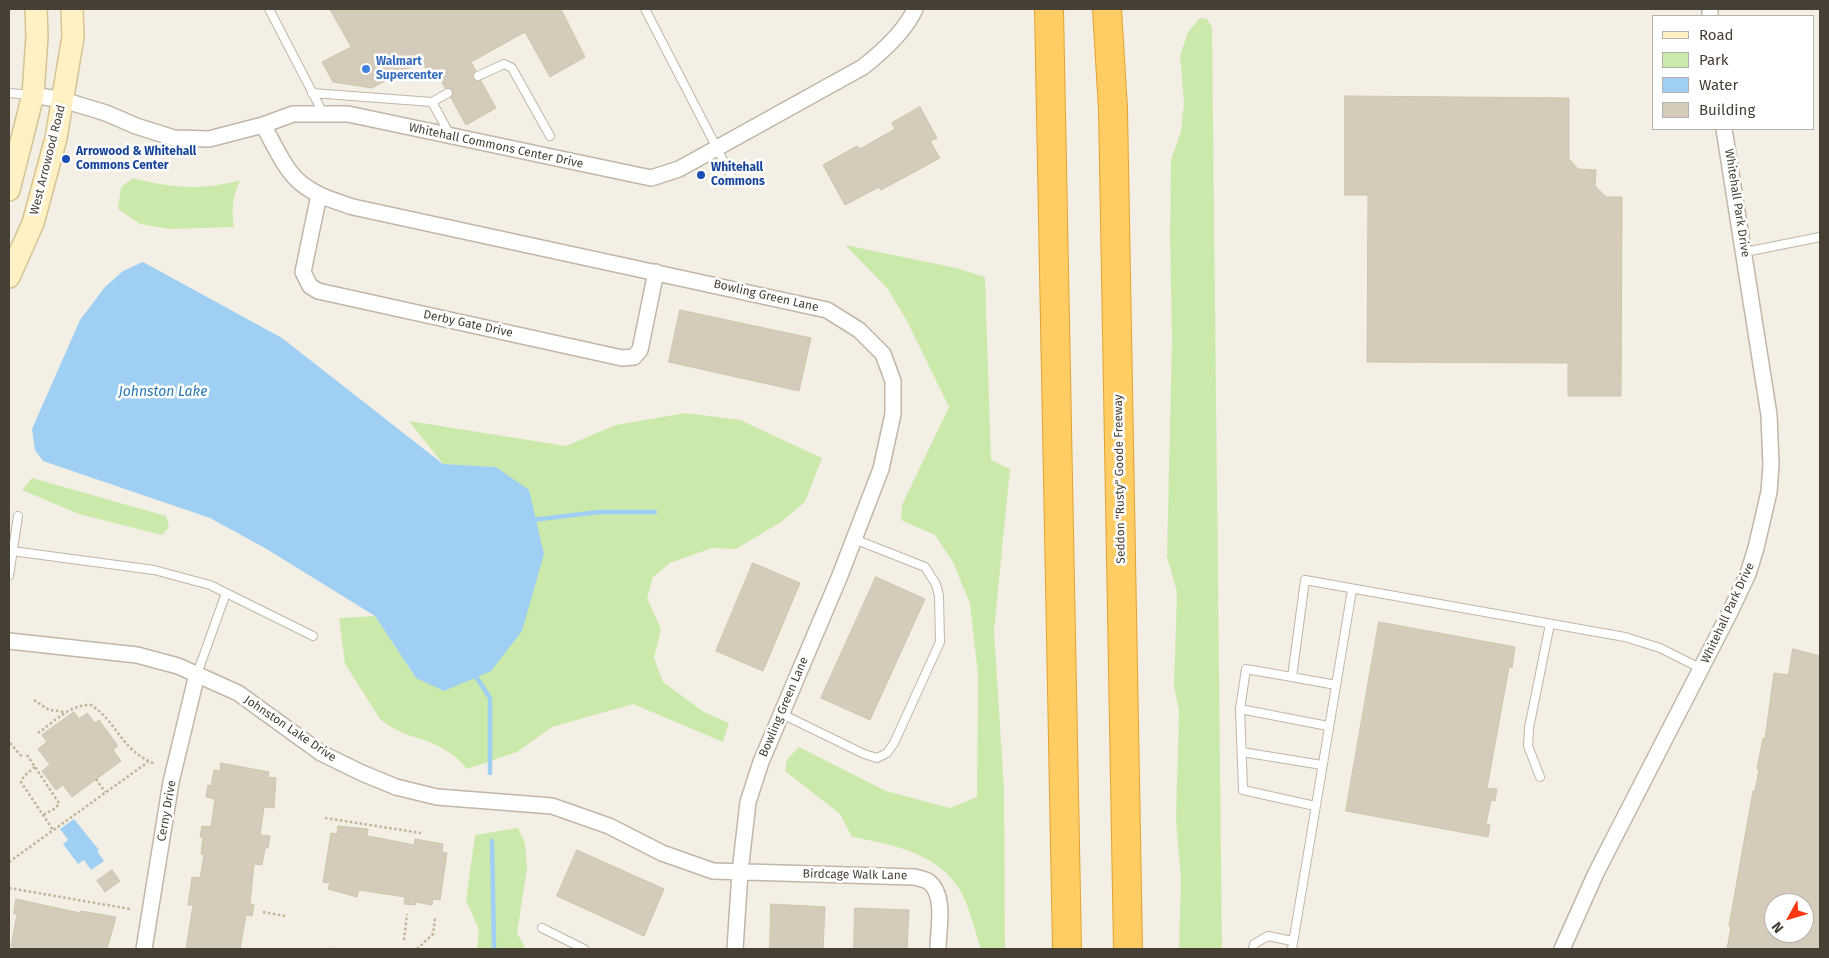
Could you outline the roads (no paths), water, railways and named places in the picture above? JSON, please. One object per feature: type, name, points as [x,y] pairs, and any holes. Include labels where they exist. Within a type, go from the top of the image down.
[{"type":"highway","points":[[1049,9],[1067,949]]},
{"type":"highway","name":"Seddon \"Rusty\" Goode Freeway","points":[[1107,9],[1113,109],[1128,949]]},
{"type":"highway","points":[[1113,109],[1121,9]]},
{"type":"main road","points":[[9,190],[33,95],[37,36],[36,9]]},
{"type":"main road","name":"West Arrowood Road","points":[[9,276],[33,223],[56,138],[73,37],[72,9]]},
{"type":"street","name":"Whitehall Commons Center Drive","points":[[33,95],[63,100],[106,113],[136,126],[174,138],[209,139],[263,125],[293,114],[348,114],[651,178],[666,174],[717,148],[863,67],[885,49],[915,9]]},
{"type":"street","name":"Bowling Green Lane","points":[[263,125],[288,167],[301,184],[319,195],[362,210],[827,310],[859,330],[883,354],[893,381],[892,414],[881,470],[761,762],[748,802],[740,872],[735,949]]},
{"type":"street","name":"Whitehall Park Drive","points":[[1562,949],[1596,873],[1702,669],[1748,574],[1764,520],[1771,465],[1770,415],[1724,130]]},
{"type":"street","name":"Derby Gate Drive","points":[[319,195],[303,272],[310,286],[318,291],[622,358],[634,356],[640,350],[656,272]]},
{"type":"street","name":"Johnston Lake Drive","points":[[9,641],[137,655],[171,664],[238,693],[321,753],[396,787],[437,797],[552,806],[609,826],[662,853],[713,871],[740,872]]},
{"type":"street","name":"Cerny Drive","points":[[144,949],[171,782],[197,674]]},
{"type":"street","name":"Birdcage Walk Lane","points":[[740,872],[914,877],[928,881],[935,889],[939,906],[938,949]]},
{"type":"lane","points":[[269,9],[322,113]]},
{"type":"lane","points":[[644,9],[735,183]]},
{"type":"lane","points":[[478,76],[504,64],[512,68],[550,136]]},
{"type":"lane","points":[[9,93],[33,95]]},
{"type":"lane","points":[[312,93],[432,102],[448,93]]},
{"type":"lane","points":[[432,102],[451,136]]},
{"type":"lane","points":[[1745,252],[1820,237]]},
{"type":"lane","points":[[9,576],[18,516]]},
{"type":"lane","points":[[782,714],[864,754],[877,758],[887,753],[894,744],[940,642],[939,596],[932,576],[924,567],[854,539]]},
{"type":"lane","points":[[12,551],[154,570],[210,585],[313,636]]},
{"type":"lane","points":[[1292,677],[1305,580],[1352,590],[1625,637],[1660,648],[1702,669]]},
{"type":"lane","points":[[1253,949],[1254,944],[1268,936],[1292,945],[1352,590]]},
{"type":"lane","points":[[197,674],[226,593]]},
{"type":"lane","points":[[1540,777],[1528,746],[1529,728],[1550,624]]},
{"type":"lane","points":[[1314,806],[1243,790],[1240,709],[1246,669],[1336,685]]},
{"type":"lane","points":[[1240,709],[1328,726]]},
{"type":"lane","points":[[1242,752],[1322,765]]},
{"type":"lane","points":[[542,928],[584,949]]},
{"type":"water","name":"Johnston Lake","points":[[143,262],[282,338],[443,464],[496,467],[529,490],[544,554],[522,631],[491,671],[444,691],[416,678],[375,616],[265,548],[210,518],[43,461],[35,450],[32,429],[80,320],[105,287],[123,271]]},
{"type":"water","points":[[74,819],[99,850],[97,851],[104,861],[91,870],[84,860],[78,864],[63,844],[68,840],[60,829]]},
{"type":"waterway","points":[[532,520],[599,512],[655,512]]},
{"type":"waterway","points":[[473,672],[490,698],[490,773]]},
{"type":"waterway","points":[[492,841],[494,949]]},
{"type":"place","name":"Walmart Supercenter","points":[[366,69]]},
{"type":"place","name":"Arrowood & Whitehall Commons Center","points":[[66,159]]},
{"type":"place","name":"Whitehall Commons","points":[[701,175]]}]
